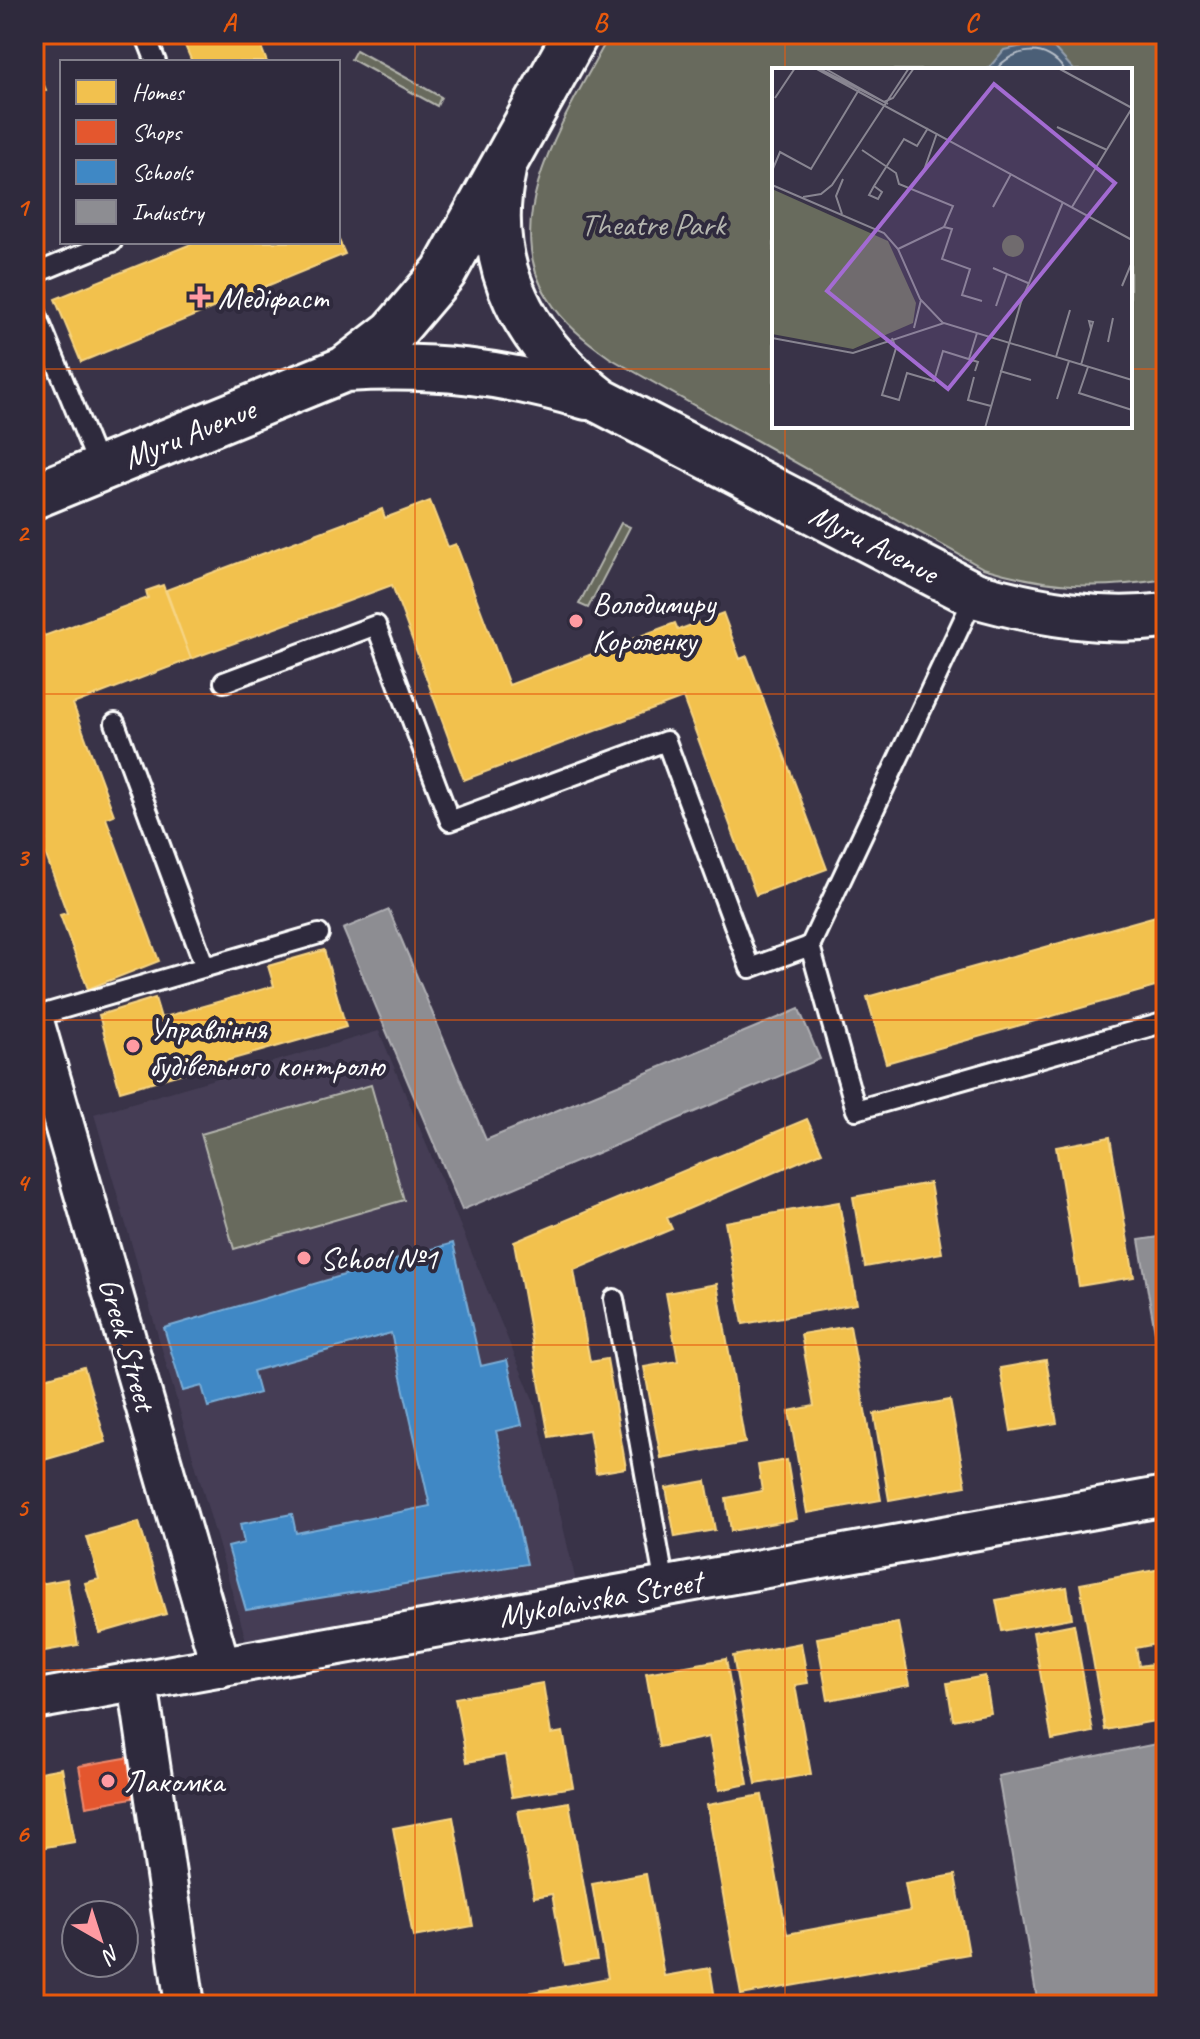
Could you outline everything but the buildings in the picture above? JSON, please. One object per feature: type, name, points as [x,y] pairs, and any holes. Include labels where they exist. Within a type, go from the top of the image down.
[{"type":"main road","name":"Myru Avenue","points":[[34,496],[345,369],[393,332],[444,272],[576,34]]},
{"type":"main road","name":"Myru Avenue","points":[[503,170],[495,225],[515,298],[544,349],[567,375],[601,401],[975,595],[1030,610],[1085,618],[1166,616]]},
{"type":"main road","name":"Myru Avenue","points":[[345,369],[410,366],[475,370],[539,382],[601,401]]},
{"type":"street","name":"Greek Street","points":[[34,1019],[221,1667]]},
{"type":"street","name":"Mykolaivska Street","points":[[34,1700],[1166,1496]]},
{"type":"street","points":[[138,1682],[185,2005]]},
{"type":"lane","points":[[145,34],[155,60]]},
{"type":"lane","points":[[34,274],[107,244]]},
{"type":"lane","points":[[34,308],[100,470]]},
{"type":"lane","points":[[975,595],[810,946],[856,1110],[1166,1022]]},
{"type":"lane","points":[[224,682],[376,625],[450,821],[666,741],[750,968],[810,946]]},
{"type":"lane","points":[[115,723],[205,967]]},
{"type":"lane","points":[[34,1019],[319,934]]},
{"type":"lane","points":[[614,1299],[665,1586]]},
{"type":"shaded area","name":"School №1","points":[[379,1031],[534,1402],[576,1582],[246,1640],[94,1114]]},
{"type":"green space","name":"Theatre Park","points":[[610,34],[1166,34],[1166,579],[1118,585],[1074,585],[1030,580],[983,568],[592,345],[561,316],[548,298],[534,266],[530,232],[534,198],[560,128]]},
{"type":"green space","points":[[356,50],[441,97],[437,106],[351,59]]},
{"type":"green space","points":[[621,523],[630,527],[588,608],[579,604]]},
{"type":"green space","points":[[371,1085],[404,1200],[234,1249],[201,1134]]},
{"type":"water","points":[[1037,43],[1054,48],[1072,68],[989,68],[1004,50]]},
{"type":"place","name":"Медіфаст","points":[[200,297]]},
{"type":"place","name":"Володимиру Короленку","points":[[576,621]]},
{"type":"place","name":"Управління будівельного контролю","points":[[133,1046]]},
{"type":"place","name":"School №1","points":[[304,1258]]},
{"type":"place","name":"Лакомка","points":[[108,1781]]}]
